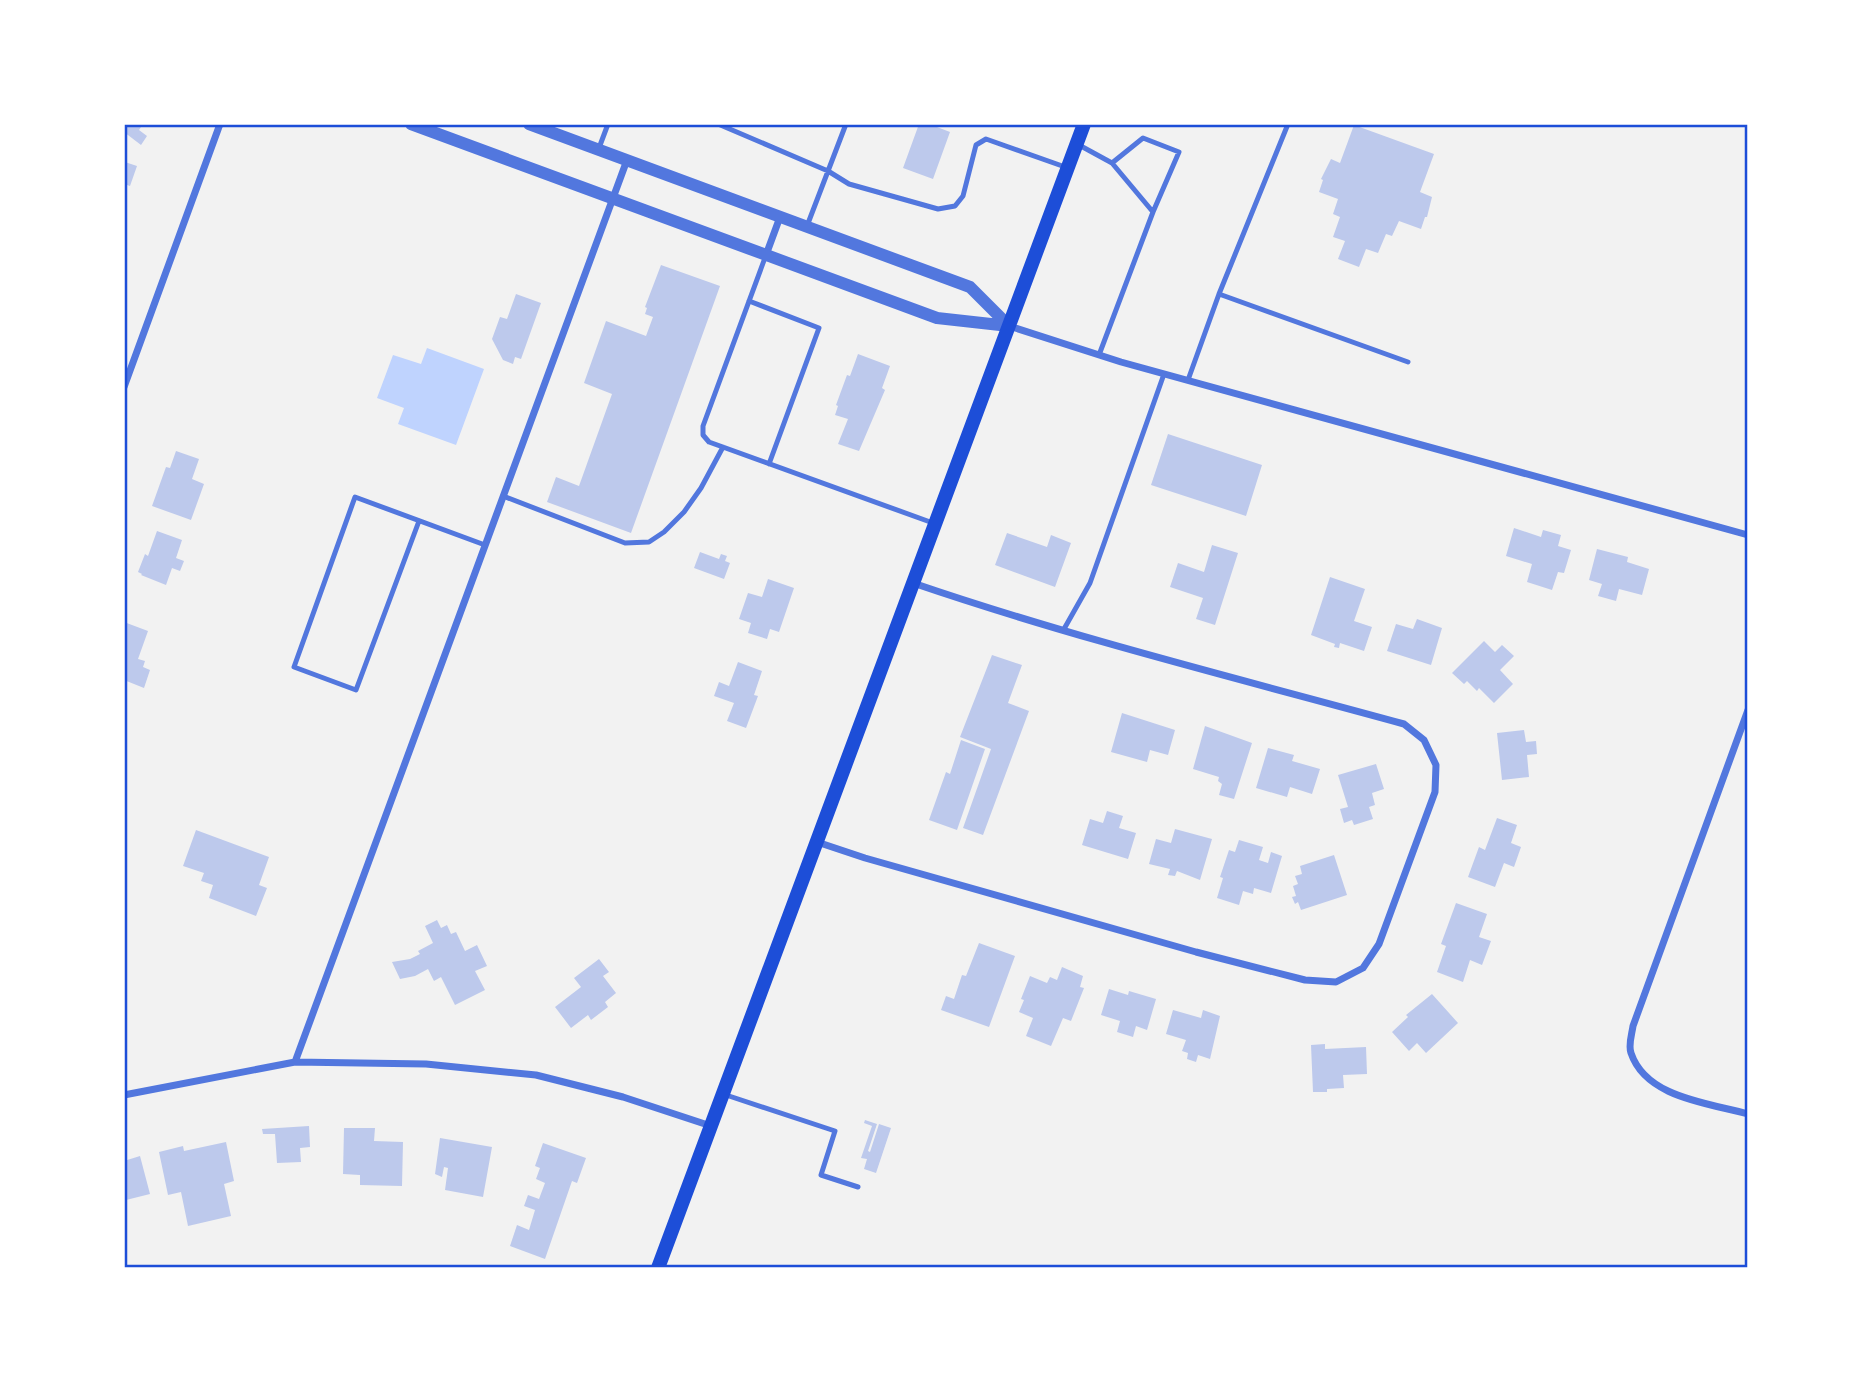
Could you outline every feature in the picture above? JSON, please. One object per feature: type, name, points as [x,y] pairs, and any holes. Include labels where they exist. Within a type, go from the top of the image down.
[{"type":"main road","points":[[658,1268],[1084,124]]},
{"type":"street","points":[[124,387],[220,124]]},
{"type":"street","points":[[411,124],[937,318],[1009,326],[1164,374],[1748,535]]},
{"type":"street","points":[[528,124],[970,286],[1009,326]]},
{"type":"street","points":[[295,1062],[627,160]]},
{"type":"street","points":[[766,255],[780,217]]},
{"type":"street","points":[[817,842],[1183,949],[1305,980],[1336,982],[1363,968],[1384,932],[1435,792],[1436,765],[1424,740],[1404,724],[1063,629],[914,583]]},
{"type":"street","points":[[1748,709],[1633,1026],[1630,1051],[1641,1073],[1657,1086],[1748,1114]]},
{"type":"street","points":[[124,1095],[295,1062],[426,1064],[536,1074],[623,1097],[711,1126]]},
{"type":"lane","points":[[598,150],[608,124]]},
{"type":"lane","points":[[718,124],[828,171],[849,184],[938,209],[955,206],[963,195],[976,145],[986,139],[1068,168]]},
{"type":"lane","points":[[806,227],[846,124]]},
{"type":"lane","points":[[1188,380],[1219,294],[1288,124]]},
{"type":"lane","points":[[1099,355],[1153,212],[1179,152],[1143,138],[1112,163]]},
{"type":"lane","points":[[1077,143],[1112,163],[1153,212]]},
{"type":"lane","points":[[766,255],[703,426],[704,435],[709,442],[935,524]]},
{"type":"lane","points":[[1219,294],[1408,362]]},
{"type":"lane","points":[[749,301],[819,328],[769,464]]},
{"type":"lane","points":[[1063,629],[1090,583],[1164,374]]},
{"type":"lane","points":[[503,496],[625,542],[649,542],[664,532],[684,512],[701,488],[723,447]]},
{"type":"lane","points":[[419,521],[356,690],[295,667],[355,498],[419,521],[485,545]]},
{"type":"lane","points":[[723,1094],[835,1130],[821,1175],[858,1187]]},
{"type":"water","points":[[427,348],[484,369],[456,445],[398,424],[404,408],[377,398],[393,355],[421,364]]},
{"type":"building","points":[[124,124],[143,124],[139,130],[147,136],[141,145],[124,132]]},
{"type":"building","points":[[919,124],[929,124],[950,132],[933,179],[903,168]]},
{"type":"building","points":[[1354,125],[1434,154],[1420,192],[1432,197],[1421,229],[1399,221],[1392,236],[1386,234],[1378,253],[1366,249],[1359,267],[1338,259],[1345,241],[1333,237],[1340,217],[1333,214],[1338,199],[1319,192],[1323,180],[1321,179],[1331,159],[1340,163]]},
{"type":"building","points":[[124,155],[127,156],[125,162],[137,166],[130,186],[124,184]]},
{"type":"building","points":[[661,265],[720,286],[631,533],[547,502],[556,477],[579,486],[612,394],[584,383],[606,321],[646,336],[653,317],[645,314],[645,307]]},
{"type":"building","points":[[516,294],[541,303],[521,359],[515,357],[513,364],[503,360],[492,339],[500,317],[507,319]]},
{"type":"building","points":[[858,354],[890,366],[882,388],[885,390],[859,451],[838,444],[848,419],[835,415],[847,375],[850,376]]},
{"type":"building","points":[[1168,434],[1262,465],[1246,516],[1151,485]]},
{"type":"building","points":[[176,451],[199,459],[192,479],[204,484],[191,520],[152,506],[166,467],[170,468]]},
{"type":"building","points":[[1514,528],[1541,537],[1543,530],[1561,535],[1558,546],[1571,550],[1564,573],[1558,572],[1552,590],[1527,582],[1532,564],[1506,556]]},
{"type":"building","points":[[157,531],[182,540],[176,558],[184,561],[180,571],[172,568],[166,585],[138,572],[145,554],[148,556]]},
{"type":"building","points":[[1007,533],[1047,547],[1051,535],[1071,543],[1055,587],[995,565]]},
{"type":"building","points":[[1212,545],[1238,553],[1215,625],[1196,619],[1203,598],[1170,587],[1178,563],[1204,572]]},
{"type":"building","points":[[1597,549],[1628,557],[1627,562],[1649,569],[1642,595],[1619,589],[1616,601],[1598,596],[1602,584],[1589,580]]},
{"type":"building","points":[[700,552],[719,559],[721,554],[727,556],[725,561],[730,563],[724,579],[694,568]]},
{"type":"building","points":[[1330,577],[1365,589],[1354,621],[1372,627],[1364,651],[1340,643],[1339,648],[1334,647],[1335,644],[1311,635]]},
{"type":"building","points":[[768,579],[794,588],[779,632],[770,629],[767,639],[748,633],[751,623],[739,619],[748,593],[762,597]]},
{"type":"building","points":[[1417,619],[1442,628],[1431,665],[1387,651],[1396,624],[1413,629]]},
{"type":"building","points":[[124,622],[148,631],[138,659],[145,661],[143,667],[150,670],[144,688],[124,680]]},
{"type":"building","points":[[1484,641],[1495,652],[1502,645],[1514,656],[1500,670],[1513,684],[1494,703],[1479,688],[1477,691],[1467,681],[1464,684],[1452,673]]},
{"type":"building","points":[[992,655],[1022,665],[1008,703],[1029,711],[983,835],[963,828],[991,749],[960,737]]},
{"type":"building","points":[[738,662],[762,671],[754,695],[758,696],[746,728],[727,721],[734,703],[714,696],[719,682],[729,686]]},
{"type":"building","points":[[1122,713],[1175,730],[1168,755],[1150,750],[1147,762],[1111,752]]},
{"type":"building","points":[[1205,726],[1252,743],[1234,799],[1219,795],[1222,784],[1218,781],[1219,777],[1193,769]]},
{"type":"building","points":[[1524,730],[1526,742],[1536,741],[1537,754],[1527,755],[1529,777],[1502,780],[1497,733]]},
{"type":"building","points":[[961,740],[985,749],[957,830],[929,820],[946,772],[950,774]]},
{"type":"building","points":[[1268,748],[1294,755],[1292,761],[1320,769],[1312,794],[1290,787],[1287,797],[1256,788]]},
{"type":"building","points":[[1376,764],[1384,789],[1372,793],[1375,805],[1369,807],[1373,819],[1354,825],[1352,820],[1344,823],[1340,809],[1348,807],[1338,775]]},
{"type":"building","points":[[1107,811],[1123,816],[1119,828],[1136,833],[1128,859],[1082,845],[1090,819],[1103,823]]},
{"type":"building","points":[[1497,818],[1517,825],[1511,843],[1521,847],[1514,867],[1504,863],[1495,887],[1468,877],[1479,847],[1485,850]]},
{"type":"building","points":[[1175,829],[1212,839],[1200,880],[1177,871],[1175,876],[1168,875],[1170,869],[1149,864],[1156,839],[1171,843]]},
{"type":"building","points":[[196,830],[269,857],[259,885],[267,888],[256,916],[209,898],[213,885],[201,881],[204,873],[183,866]]},
{"type":"building","points":[[1239,840],[1263,847],[1259,860],[1268,863],[1271,852],[1282,856],[1271,893],[1254,888],[1253,894],[1243,891],[1239,905],[1217,898],[1223,878],[1220,877],[1229,850],[1235,852]]},
{"type":"building","points":[[1334,855],[1347,895],[1301,910],[1292,897],[1296,896],[1293,886],[1298,884],[1295,876],[1302,874],[1300,866]]},
{"type":"building","points":[[1456,903],[1487,914],[1479,937],[1491,941],[1482,965],[1470,960],[1463,982],[1437,972],[1446,946],[1441,944]]},
{"type":"building","points":[[437,920],[441,928],[447,925],[451,934],[456,932],[465,951],[477,945],[487,966],[475,971],[485,990],[455,1005],[441,977],[434,981],[428,969],[415,976],[400,979],[392,962],[410,959],[433,943],[425,926]]},
{"type":"building","points":[[979,943],[1015,956],[989,1027],[941,1010],[946,996],[954,999],[962,975],[966,976]]},
{"type":"building","points":[[599,959],[609,972],[603,976],[616,993],[605,1002],[608,1007],[591,1020],[588,1015],[571,1028],[555,1007],[581,987],[574,978]]},
{"type":"building","points":[[1062,967],[1083,976],[1080,987],[1084,988],[1071,1021],[1063,1018],[1051,1046],[1026,1036],[1033,1018],[1019,1012],[1030,976],[1047,983],[1050,977],[1057,980]]},
{"type":"building","points":[[1109,989],[1128,995],[1129,991],[1156,999],[1147,1030],[1136,1026],[1133,1037],[1117,1032],[1120,1021],[1101,1015]]},
{"type":"building","points":[[1432,994],[1458,1023],[1426,1053],[1417,1043],[1409,1051],[1392,1032],[1408,1017],[1406,1015]]},
{"type":"building","points":[[1173,1010],[1201,1018],[1203,1010],[1220,1016],[1210,1059],[1198,1055],[1196,1062],[1187,1059],[1188,1053],[1182,1051],[1186,1040],[1166,1034]]},
{"type":"building","points":[[1325,1044],[1325,1049],[1366,1047],[1367,1074],[1343,1075],[1344,1088],[1313,1092],[1311,1045]]},
{"type":"building","points":[[865,1120],[877,1124],[868,1151],[870,1152],[879,1124],[891,1128],[876,1173],[864,1169],[867,1159],[861,1158],[872,1126],[864,1123]]},
{"type":"building","points":[[309,1126],[310,1147],[300,1148],[301,1162],[277,1163],[275,1134],[263,1134],[262,1129]]},
{"type":"building","points":[[344,1128],[375,1128],[374,1141],[403,1142],[402,1186],[360,1185],[360,1175],[343,1174]]},
{"type":"building","points":[[440,1138],[492,1147],[483,1197],[445,1190],[448,1168],[444,1167],[442,1177],[435,1174]]},
{"type":"building","points":[[226,1142],[234,1181],[224,1184],[231,1216],[188,1226],[181,1192],[168,1195],[159,1152],[183,1146],[184,1151]]},
{"type":"building","points":[[543,1143],[586,1158],[577,1183],[572,1181],[545,1259],[510,1246],[517,1225],[529,1230],[535,1210],[524,1206],[528,1195],[539,1199],[545,1183],[536,1179],[540,1168],[535,1166]]},
{"type":"building","points":[[140,1156],[150,1194],[126,1200],[124,1161]]}]
